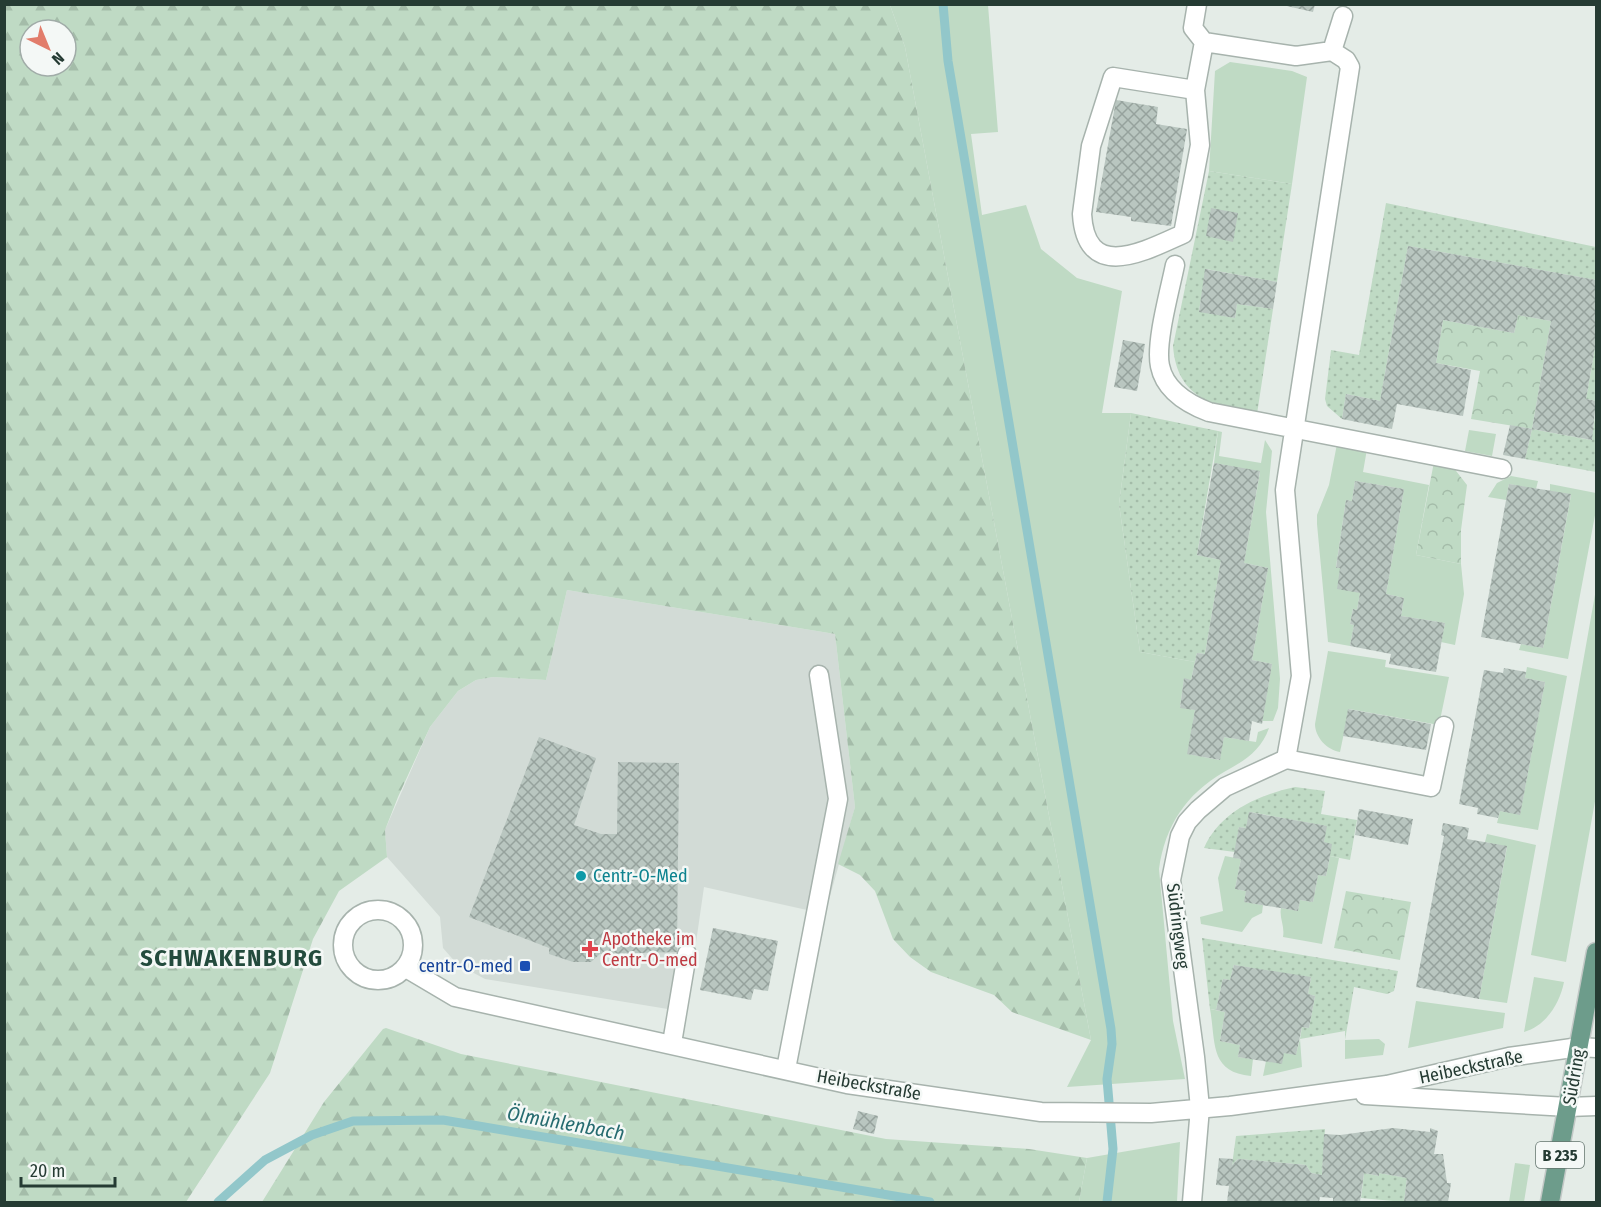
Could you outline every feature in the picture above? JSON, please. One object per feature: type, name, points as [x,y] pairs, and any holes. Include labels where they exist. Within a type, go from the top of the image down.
[{"type":"main road","name":"Südring","points":[[1550,1203],[1569,1107],[1588,1047],[1596,952]]},
{"type":"street","points":[[1195,90],[1113,76],[1091,146],[1082,213],[1082,224],[1090,246],[1111,258],[1134,256],[1184,234],[1200,145],[1195,90],[1203,42],[1193,28],[1197,4]]},
{"type":"street","points":[[1332,51],[1343,16]]},
{"type":"street","points":[[1203,42],[1296,56],[1332,51],[1346,60],[1350,67],[1285,490],[1301,676],[1286,759],[1431,787],[1444,726]]},
{"type":"street","points":[[1175,265],[1161,344],[1160,367],[1173,390],[1188,404],[1209,412],[1502,469]]},
{"type":"street","points":[[786,1070],[837,799],[819,675]]},
{"type":"street","name":"Südringweg","points":[[1200,1108],[1196,1057],[1171,880],[1175,851],[1187,822],[1210,799],[1242,778],[1286,759]]},
{"type":"street","points":[[672,1043],[687,954]]},
{"type":"street","name":"Heibeckstraße","points":[[406,968],[456,997],[859,1085],[1041,1112],[1151,1113],[1346,1091],[1387,1085],[1509,1057],[1588,1047]]},
{"type":"street","name":"Heibeckstraße","points":[[1346,1091],[1388,1098],[1569,1107],[1596,1106]]},
{"type":"street","points":[[1192,1203],[1200,1108]]},
{"type":"shaded area","points":[[567,590],[835,634],[855,807],[825,914],[704,887],[686,1012],[485,979],[457,964],[443,948],[440,917],[387,857],[385,830],[430,727],[458,691],[476,680],[493,677],[546,680]]},
{"type":"green space","points":[[5,4],[890,5],[905,47],[1091,1040],[1012,1012],[994,995],[931,972],[910,957],[893,939],[875,891],[860,875],[838,864],[855,807],[835,634],[567,590],[546,680],[493,677],[476,680],[458,691],[430,727],[385,830],[387,857],[339,891],[313,939],[270,1073],[186,1202],[5,1202]]},
{"type":"green space","points":[[890,5],[988,5],[998,132],[971,134],[982,215],[1026,205],[1041,249],[1077,278],[1122,291],[1102,413],[1131,413],[1119,504],[1140,652],[1195,662],[1191,680],[1184,679],[1180,707],[1195,710],[1188,754],[1219,760],[1224,737],[1256,742],[1258,732],[1269,728],[1257,749],[1199,790],[1188,801],[1172,825],[1162,853],[1159,869],[1173,1021],[1185,1079],[1067,1087],[1091,1040],[905,47]]},
{"type":"green space","points":[[1230,62],[1292,71],[1307,77],[1292,184],[1209,171],[1215,71]]},
{"type":"green space","points":[[1209,171],[1292,184],[1277,282],[1206,269],[1199,311],[1235,318],[1237,304],[1273,309],[1257,414],[1226,407],[1200,397],[1182,378],[1176,364],[1173,346]]},
{"type":"green space","points":[[1386,203],[1596,247],[1596,280],[1408,246],[1380,401],[1346,394],[1342,419],[1327,406],[1325,399],[1331,350],[1359,355]]},
{"type":"green space","points":[[1518,315],[1551,321],[1532,429],[1471,419],[1480,371],[1436,363],[1443,320],[1514,333]]},
{"type":"green space","points":[[1596,342],[1596,401],[1586,399]]},
{"type":"green space","points":[[1596,412],[1596,472],[1525,459],[1532,429],[1591,440]]},
{"type":"green space","points":[[1131,413],[1218,431],[1197,555],[1221,560],[1205,654],[1197,653],[1195,662],[1140,652],[1119,504]]},
{"type":"green space","points":[[1469,430],[1496,434],[1492,456],[1465,451]]},
{"type":"green space","points":[[1218,431],[1222,432],[1219,456],[1261,463],[1265,440],[1272,451],[1266,512],[1280,679],[1278,708],[1273,721],[1262,721],[1272,664],[1252,660],[1268,568],[1244,563],[1260,472],[1214,463]]},
{"type":"green space","points":[[1337,444],[1367,449],[1363,472],[1429,485],[1416,555],[1461,564],[1464,594],[1455,645],[1441,642],[1445,623],[1401,616],[1404,598],[1386,594],[1404,489],[1355,481],[1352,501],[1346,500],[1336,567],[1340,568],[1360,593],[1357,610],[1353,609],[1350,624],[1354,625],[1350,646],[1328,642],[1317,515],[1329,485]]},
{"type":"green space","points":[[1434,462],[1453,467],[1467,485],[1461,530],[1461,564],[1416,555]]},
{"type":"green space","points":[[1511,476],[1538,481],[1536,489],[1509,484],[1506,500],[1488,497],[1497,483]]},
{"type":"green space","points":[[1550,484],[1596,493],[1596,510],[1568,659],[1519,650],[1521,644],[1543,648],[1571,495],[1550,491]]},
{"type":"green space","points":[[1596,589],[1596,796],[1566,962],[1531,955]]},
{"type":"green space","points":[[1328,651],[1386,660],[1385,667],[1449,677],[1439,725],[1349,709],[1340,752],[1326,746],[1319,738],[1315,724]]},
{"type":"green space","points":[[1527,667],[1567,676],[1538,830],[1497,823],[1500,811],[1520,814],[1545,682],[1525,678]]},
{"type":"green space","points":[[1295,787],[1325,791],[1321,814],[1357,820],[1350,860],[1330,856],[1324,842],[1326,826],[1250,812],[1246,828],[1239,827],[1235,852],[1204,848],[1211,835],[1230,815],[1254,800]]},
{"type":"green space","points":[[1487,834],[1536,845],[1507,1003],[1479,999],[1507,847],[1485,842]]},
{"type":"green space","points":[[1225,856],[1241,859],[1235,889],[1246,891],[1245,902],[1263,905],[1262,913],[1252,918],[1242,932],[1201,924],[1200,917],[1223,911],[1218,878]]},
{"type":"green space","points":[[1330,856],[1339,858],[1322,944],[1283,937],[1281,908],[1298,911],[1300,900],[1313,902],[1318,875],[1326,876]]},
{"type":"green space","points":[[1346,891],[1411,902],[1400,960],[1334,948]]},
{"type":"green space","points":[[1202,938],[1398,971],[1394,991],[1387,994],[1354,987],[1345,1040],[1345,1031],[1300,1039],[1302,1027],[1309,1028],[1315,996],[1308,994],[1311,978],[1234,965],[1230,980],[1223,979],[1216,1010],[1210,1009]]},
{"type":"green space","points":[[1534,977],[1564,982],[1551,1013],[1539,1025],[1524,1032]]},
{"type":"green space","points":[[1416,1001],[1505,1013],[1503,1028],[1408,1048]]},
{"type":"green space","points":[[1210,1009],[1225,1012],[1220,1041],[1240,1045],[1238,1057],[1253,1059],[1251,1076],[1237,1073],[1221,1062],[1215,1044]]},
{"type":"green space","points":[[386,1028],[461,1054],[886,1139],[1029,1149],[1087,1158],[1079,1202],[262,1202],[324,1102]]},
{"type":"green space","points":[[1300,1039],[1302,1067],[1263,1076],[1266,1061],[1284,1053],[1296,1054]]},
{"type":"green space","points":[[1379,1039],[1385,1044],[1383,1055],[1345,1059],[1345,1040]]},
{"type":"green space","points":[[1325,1129],[1322,1175],[1311,1173],[1306,1165],[1238,1159],[1232,1165],[1236,1136]]},
{"type":"green space","points":[[1180,1142],[1177,1202],[1079,1202],[1087,1158]]},
{"type":"green space","points":[[1515,1163],[1530,1165],[1524,1202],[1509,1202]]},
{"type":"green space","points":[[1364,1173],[1407,1178],[1404,1202],[1361,1198]]},
{"type":"building","points":[[1278,4],[1315,4],[1313,12]]},
{"type":"building","points":[[1116,100],[1158,107],[1156,124],[1187,129],[1171,226],[1131,221],[1131,217],[1096,212]]},
{"type":"building","points":[[1211,208],[1238,213],[1233,242],[1206,236]]},
{"type":"building","points":[[1408,246],[1596,280],[1596,342],[1586,399],[1596,401],[1592,440],[1532,429],[1551,321],[1518,315],[1514,333],[1443,320],[1436,363],[1471,370],[1463,416],[1397,404],[1392,429],[1342,419],[1346,394],[1380,401]]},
{"type":"building","points":[[1205,269],[1277,282],[1273,309],[1237,304],[1235,318],[1199,312]]},
{"type":"building","points":[[1123,340],[1145,344],[1137,391],[1114,387]]},
{"type":"building","points":[[1510,425],[1532,429],[1525,459],[1503,455]]},
{"type":"building","points":[[1214,463],[1260,471],[1244,563],[1268,568],[1252,660],[1272,664],[1262,724],[1252,721],[1249,741],[1224,737],[1220,760],[1187,754],[1195,710],[1180,708],[1184,678],[1191,680],[1197,653],[1205,654],[1221,560],[1197,555]]},
{"type":"building","points":[[1355,481],[1404,489],[1386,594],[1404,598],[1401,616],[1445,623],[1436,672],[1389,664],[1391,654],[1350,646],[1354,625],[1350,624],[1353,609],[1357,610],[1360,593],[1337,589],[1340,568],[1336,568],[1346,500],[1352,501]]},
{"type":"building","points":[[1509,484],[1571,494],[1543,648],[1481,637]]},
{"type":"building","points":[[1504,668],[1526,672],[1525,678],[1545,682],[1520,815],[1500,811],[1498,818],[1477,814],[1478,808],[1459,804],[1484,670],[1503,673]]},
{"type":"building","points":[[1348,709],[1431,724],[1426,750],[1343,736]]},
{"type":"building","name":"Centr-O-Med","points":[[539,737],[596,758],[574,825],[601,834],[617,834],[618,762],[679,763],[677,952],[600,954],[591,962],[573,962],[549,954],[549,948],[469,917]]},
{"type":"building","points":[[1359,809],[1413,819],[1408,845],[1355,835]]},
{"type":"building","points":[[1249,812],[1327,826],[1324,842],[1332,844],[1326,876],[1318,875],[1313,902],[1300,900],[1298,911],[1244,902],[1246,891],[1235,889],[1241,859],[1233,858],[1239,827],[1246,828]]},
{"type":"building","points":[[1443,823],[1469,828],[1467,839],[1507,846],[1479,999],[1416,987],[1444,836],[1441,835]]},
{"type":"building","points":[[713,928],[778,941],[768,991],[754,989],[751,1000],[700,990]]},
{"type":"building","points":[[1234,965],[1311,977],[1308,994],[1315,996],[1309,1028],[1302,1027],[1296,1055],[1284,1053],[1282,1064],[1238,1057],[1240,1045],[1220,1041],[1225,1012],[1216,1010],[1223,979],[1230,980]]},
{"type":"building","points":[[858,1111],[878,1116],[874,1134],[853,1129]]},
{"type":"building","points":[[1393,1128],[1430,1132],[1430,1128],[1438,1131],[1434,1154],[1443,1154],[1447,1183],[1451,1183],[1448,1202],[1404,1202],[1407,1178],[1379,1173],[1379,1176],[1364,1173],[1360,1202],[1333,1202],[1333,1198],[1320,1197],[1319,1202],[1227,1202],[1229,1186],[1216,1185],[1219,1158],[1233,1159],[1232,1165],[1238,1159],[1306,1165],[1311,1173],[1322,1175],[1324,1134],[1340,1135]]},
{"type":"waterway","points":[[943,4],[948,61],[1111,1029],[1112,1044],[1107,1079],[1113,1149],[1107,1202]]},
{"type":"waterway","name":"Ölmühlenbach","points":[[218,1202],[265,1160],[312,1135],[353,1121],[443,1120],[930,1202]]},
{"type":"place","name":"Centr-O-Med","points":[[581,876]]},
{"type":"place","name":"Apotheke im Centr-O-med","points":[[590,949]]},
{"type":"place","name":"centr-O-med","points":[[525,966]]},
{"type":"district","name":"SCHWAKENBURG","points":[[232,958]]}]
